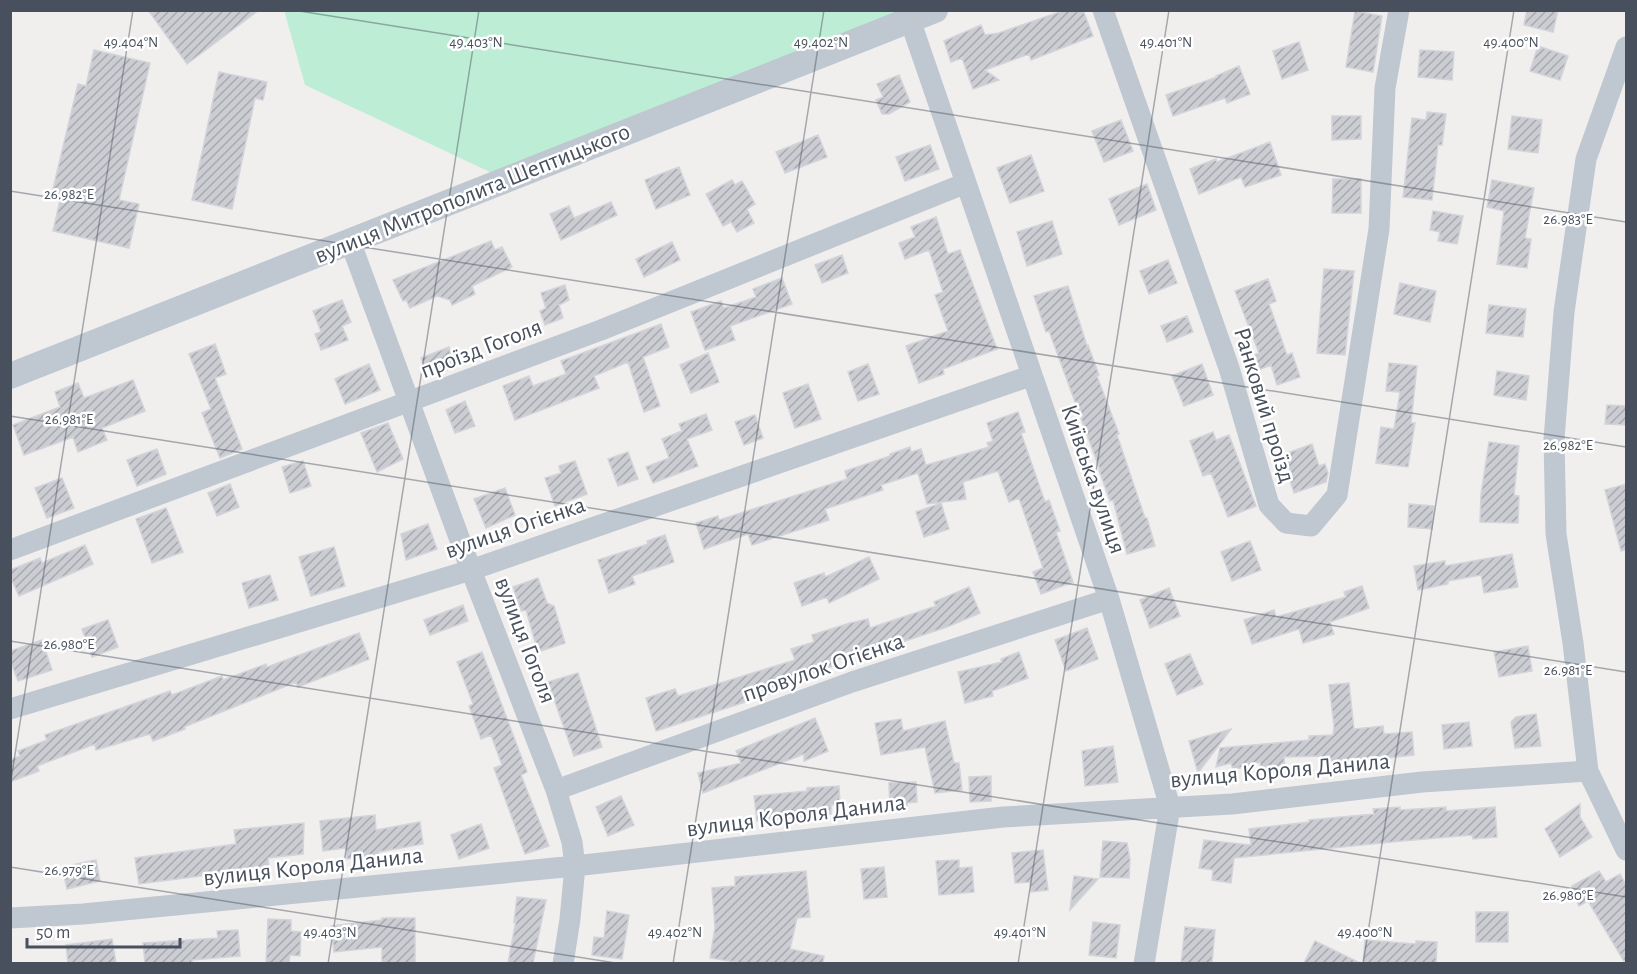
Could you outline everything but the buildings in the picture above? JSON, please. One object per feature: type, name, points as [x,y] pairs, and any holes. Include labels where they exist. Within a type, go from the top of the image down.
[{"type":"street","name":"вулиця Митрополита Шептицького","points":[[10,376],[935,10]]},
{"type":"street","name":"Ранковий проїзд","points":[[1103,10],[1229,368],[1269,505],[1286,523],[1311,526],[1337,495],[1380,229],[1385,87],[1399,10]]},
{"type":"street","name":"Київська вулиця","points":[[910,20],[1030,376],[1109,599],[1170,807],[1144,963]]},
{"type":"street","points":[[1626,47],[1586,159],[1564,312],[1554,439],[1556,534],[1573,643],[1588,771],[1626,850]]},
{"type":"street","name":"проїзд Гоголя","points":[[10,550],[601,330],[966,183]]},
{"type":"street","name":"вулиця Гоголя","points":[[350,241],[471,570],[556,790],[572,842],[575,866],[563,963]]},
{"type":"street","name":"вулиця Огієнка","points":[[10,709],[471,570],[1030,376]]},
{"type":"street","name":"провулок Огієнка","points":[[556,790],[852,682],[1109,599]]},
{"type":"street","name":"вулиця Короля Данила","points":[[10,918],[83,914],[575,866],[1003,817],[1286,799],[1422,782],[1588,771]]},
{"type":"green space","points":[[284,10],[904,11],[492,173],[305,85]]}]
